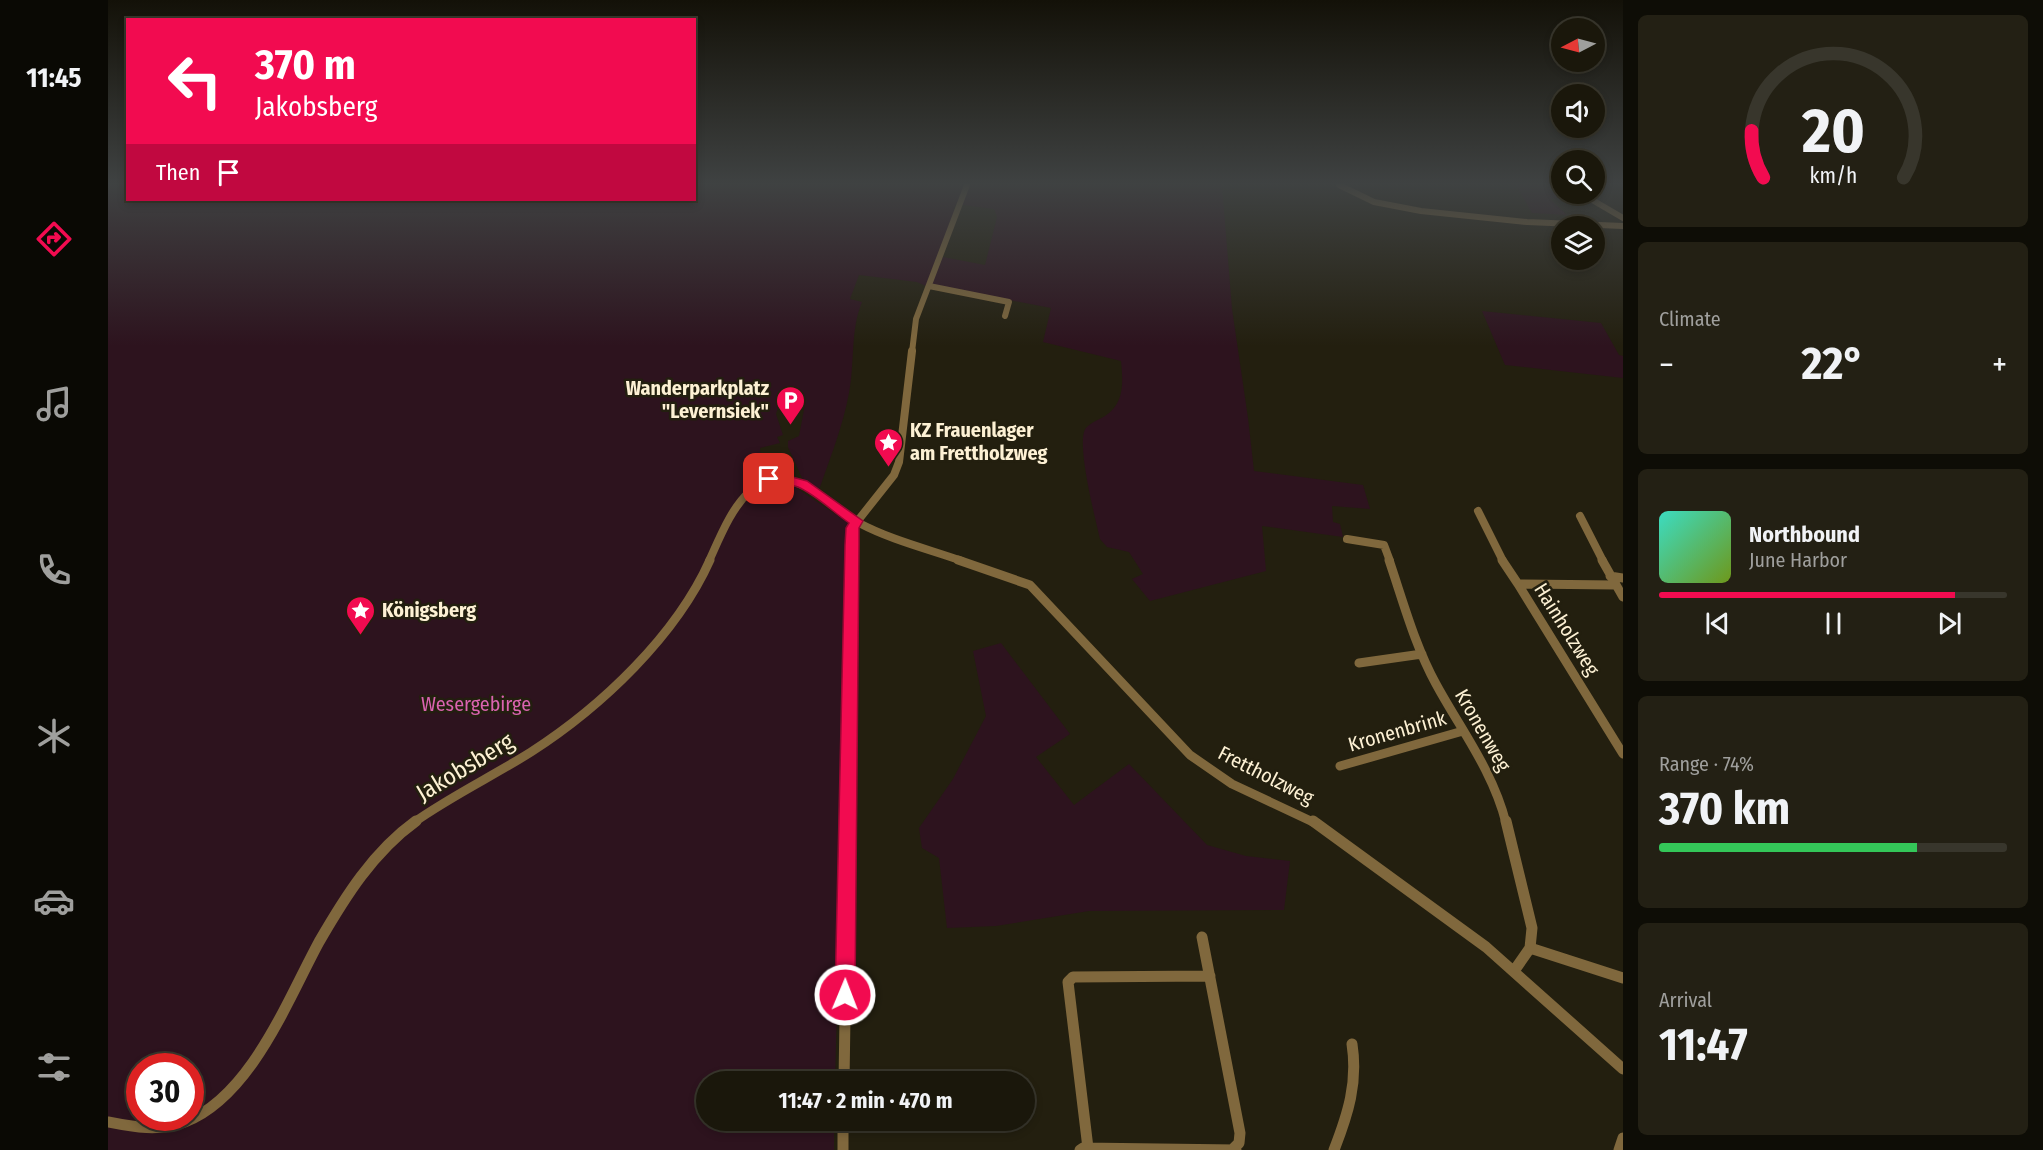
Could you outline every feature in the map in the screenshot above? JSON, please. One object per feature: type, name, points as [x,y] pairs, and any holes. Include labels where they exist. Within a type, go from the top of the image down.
[{"type":"street","points":[[844,1071],[852,528],[894,475],[899,462],[916,319],[947,239]]},
{"type":"street","points":[[929,286],[1009,302],[1005,316]]},
{"type":"street","name":"Jakobsberg","points":[[108,1122],[138,1128],[172,1126],[202,1114],[235,1086],[264,1042],[346,900],[372,862],[403,830],[440,805],[538,748],[568,726],[610,688],[686,604],[732,513],[749,490],[769,479],[796,481],[856,521]]},
{"type":"street","name":"Hainholzweg","points":[[1479,511],[1497,551],[1623,754]]},
{"type":"street","points":[[1580,516],[1623,597]]},
{"type":"street","name":"Frettholzweg","points":[[856,521],[879,532],[1030,585],[1040,592],[1190,755],[1232,784],[1310,819],[1486,947],[1623,1069]]},
{"type":"street","name":"Kronenweg","points":[[1347,539],[1384,545],[1422,654],[1435,683],[1486,768],[1500,798],[1532,928],[1530,948]]},
{"type":"street","points":[[1610,576],[1623,578]]},
{"type":"street","name":"Hainholzweg","points":[[1518,584],[1615,585]]},
{"type":"street","points":[[1359,663],[1422,654]]},
{"type":"street","name":"Kronenbrink","points":[[1340,766],[1464,731]]},
{"type":"street","points":[[1202,937],[1240,1132],[1239,1143],[1235,1149],[1084,1149],[1068,982],[1073,977],[1209,976]]},
{"type":"street","points":[[1514,971],[1530,948],[1623,978]]},
{"type":"street","points":[[1334,1150],[1352,1102],[1356,1064],[1352,1044]]},
{"type":"street","points":[[843,1131],[843,1150]]},
{"type":"street","points":[[1619,1150],[1623,1138]]},
{"type":"green space","name":"Wesergebirge","points":[[108,239],[945,239],[926,286],[917,282],[859,275],[850,299],[862,302],[854,335],[849,393],[840,430],[819,490],[802,478],[788,447],[788,441],[799,436],[806,399],[799,396],[782,395],[776,414],[783,435],[777,437],[780,443],[760,448],[762,470],[789,472],[792,469],[794,474],[792,485],[850,524],[835,1071],[696,1071],[696,1131],[834,1131],[834,1150],[108,1150]]},
{"type":"green space","name":"Wesergebirge","points":[[992,239],[1226,239],[1232,309],[1254,471],[1363,485],[1370,509],[1332,506],[1333,522],[1340,524],[1343,537],[1262,526],[1266,571],[1150,601],[1132,579],[1143,574],[1129,552],[1107,547],[1100,539],[1083,448],[1086,428],[1112,411],[1116,405],[1122,384],[1121,361],[1043,342],[1051,308],[931,285],[943,257],[985,265]]},
{"type":"green space","points":[[1482,311],[1601,323],[1619,355],[1623,356],[1623,378],[1505,365]]},
{"type":"green space","points":[[1001,643],[1070,734],[1036,757],[1074,805],[1129,764],[1207,845],[1246,856],[1290,861],[1284,910],[1089,911],[996,926],[947,928],[939,858],[922,848],[919,828],[953,779],[986,716],[973,651]]},
{"type":"place","name":"Wanderparkplatz \"Levernsiek\"","points":[[790,426]]},
{"type":"place","name":"KZ Frauenlager am Frettholzweg","points":[[889,468]]},
{"type":"place","name":"Königsberg","points":[[361,636]]},
{"type":"route","points":[[769,479],[781,478],[803,484],[856,521],[852,528],[845,995]]}]
